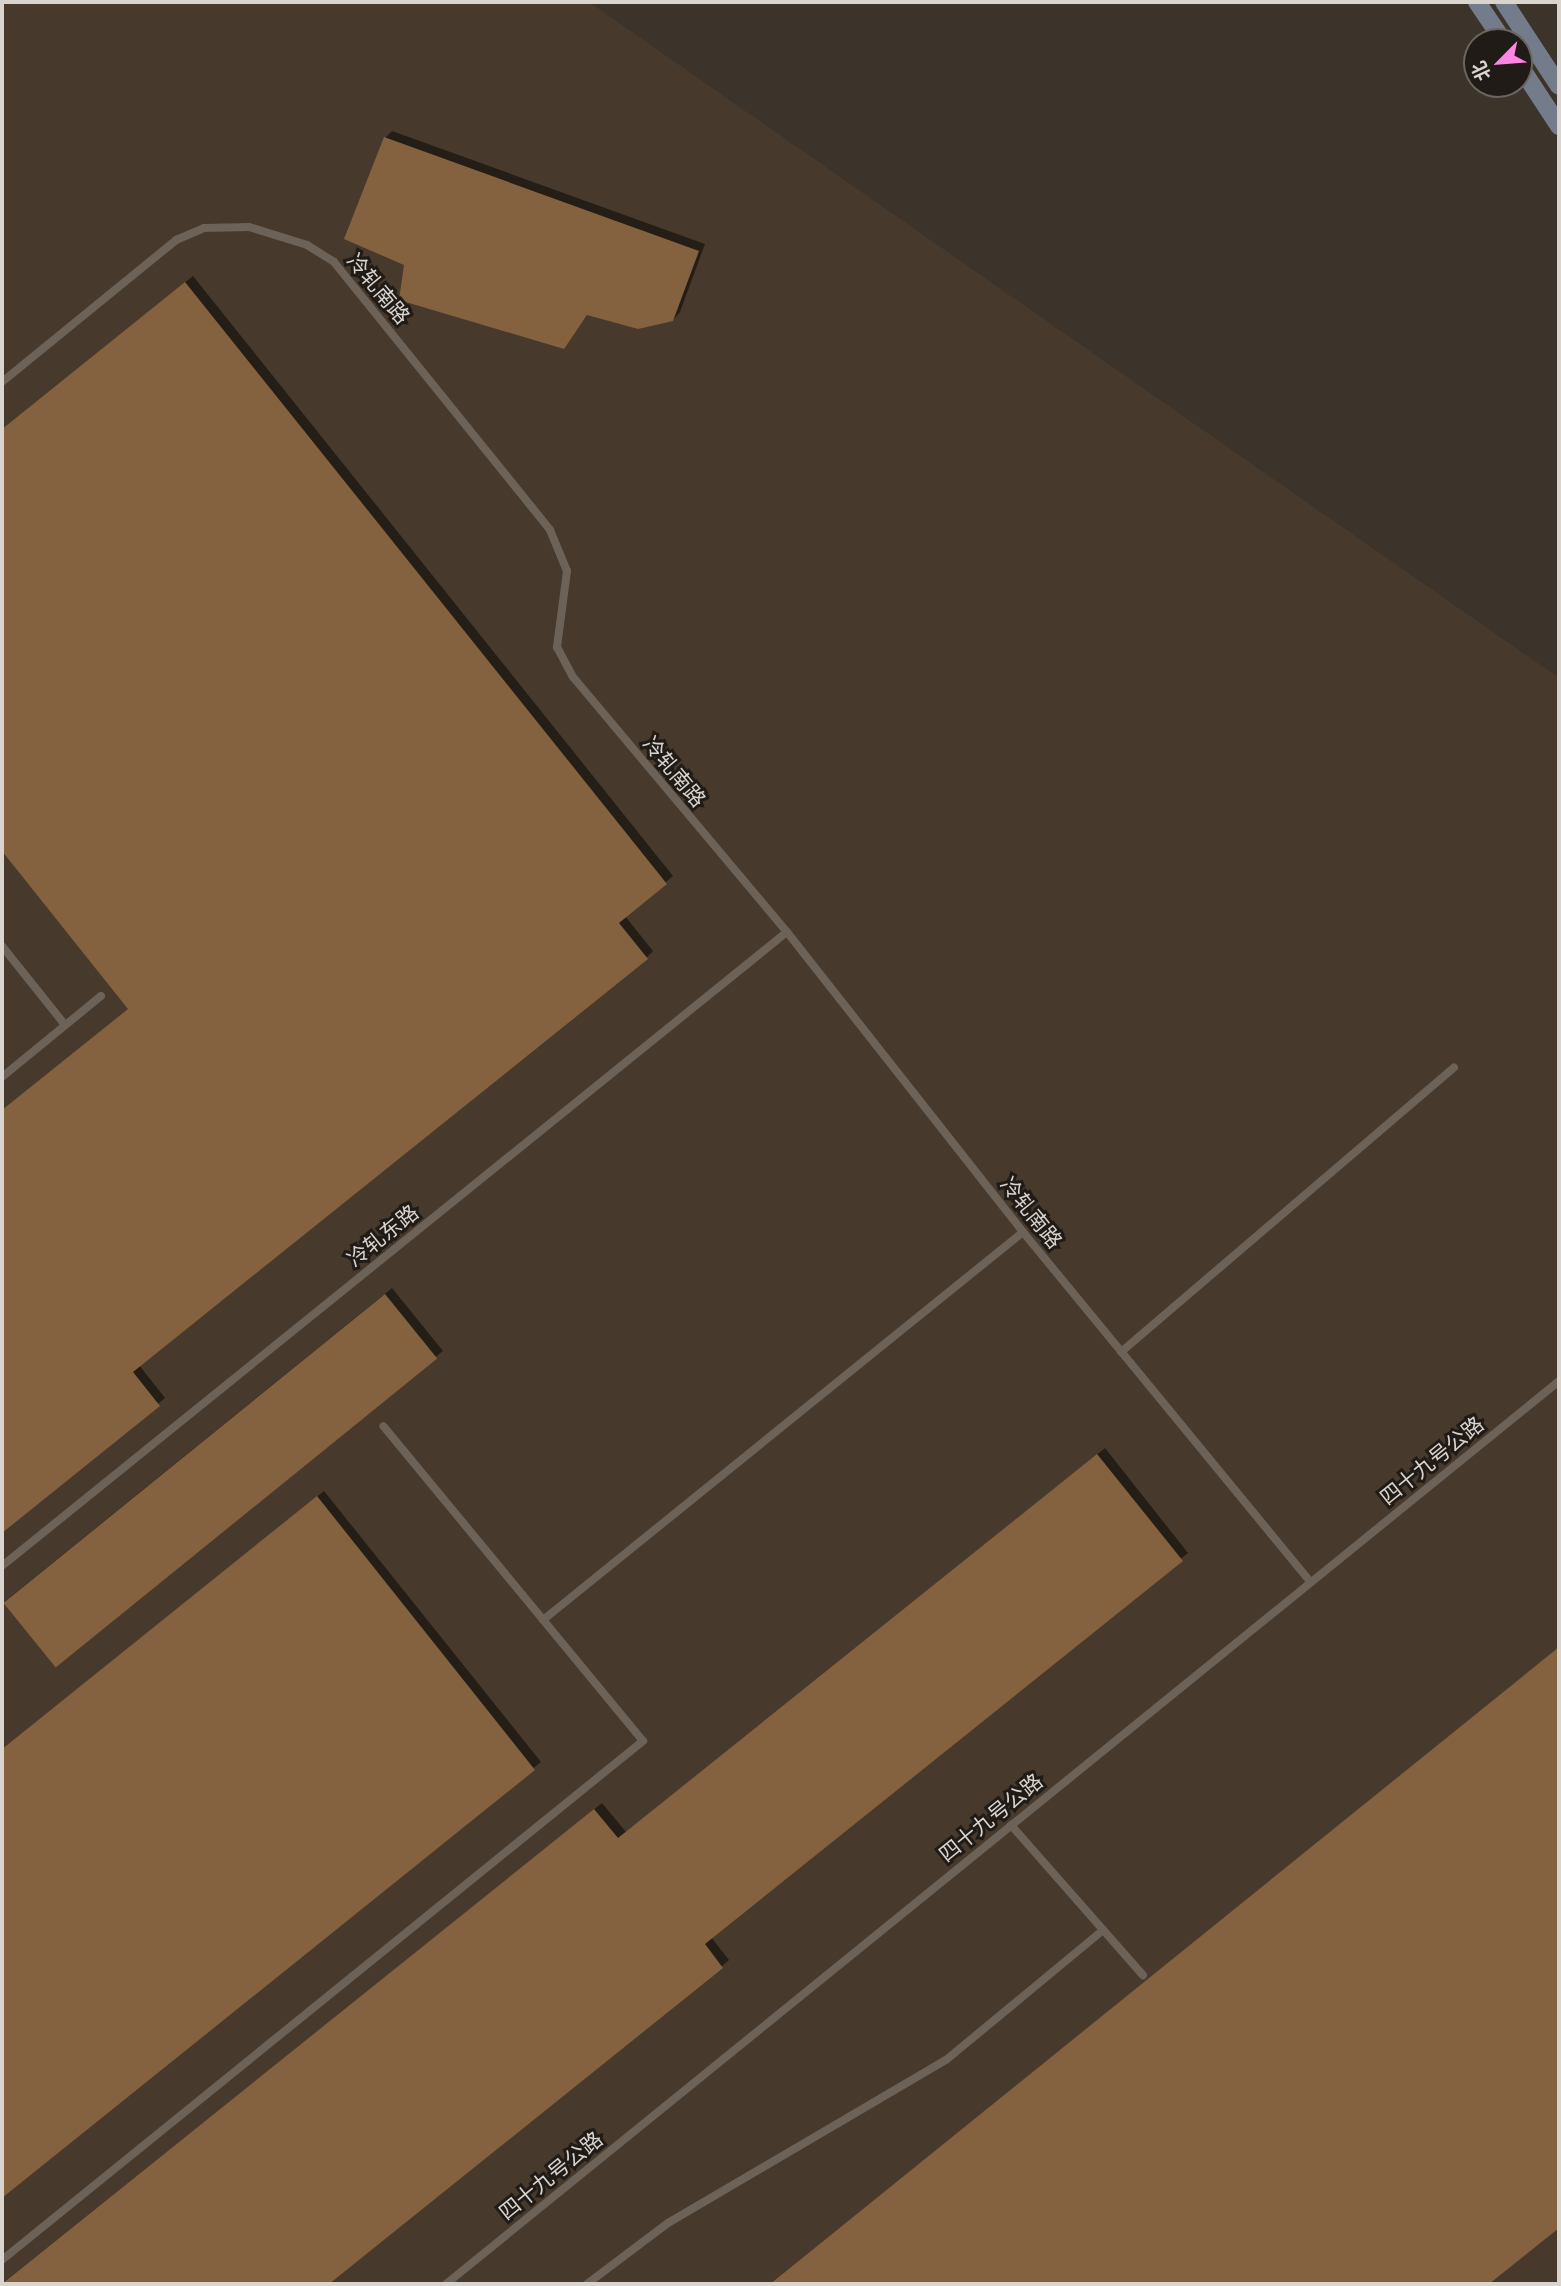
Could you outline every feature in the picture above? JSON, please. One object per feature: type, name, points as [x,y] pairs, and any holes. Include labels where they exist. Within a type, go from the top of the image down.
[{"type":"main road","points":[[1477,2],[1495,28]]},
{"type":"main road","points":[[1504,2],[1559,86]]},
{"type":"main road","points":[[1533,86],[1559,126]]},
{"type":"lane","name":"冷轧南路","points":[[2,382],[176,240],[204,228],[249,228],[307,245],[334,262],[550,530],[566,571],[557,647],[573,677],[787,932],[1023,1232],[1310,1582]]},
{"type":"lane","name":"冷轧东路","points":[[2,1566],[787,932]]},
{"type":"lane","points":[[2,946],[65,1025]]},
{"type":"lane","points":[[2,1077],[101,996]]},
{"type":"lane","points":[[1121,1352],[1454,1068]]},
{"type":"lane","points":[[543,1620],[1023,1232]]},
{"type":"lane","name":"四十九号公路","points":[[446,2284],[1559,1381]]},
{"type":"lane","points":[[2,2260],[643,1741],[383,1426]]},
{"type":"lane","points":[[1011,1825],[1143,1975]]},
{"type":"lane","points":[[587,2284],[668,2223],[946,2060],[1103,1930]]},
{"type":"shaded area","points":[[2,2],[589,2],[1559,678],[1559,2284],[2,2284]]},
{"type":"building","points":[[384,137],[699,251],[673,321],[638,329],[587,315],[564,349],[399,300],[404,265],[344,239]]},
{"type":"building","points":[[185,282],[667,884],[619,923],[648,959],[133,1372],[160,1406],[2,1533],[2,1110],[128,1009],[2,851],[2,429]]},
{"type":"building","points":[[385,1294],[437,1359],[56,1667],[3,1603]]},
{"type":"building","points":[[1097,1454],[1183,1561],[705,1944],[723,1968],[329,2284],[2,2284],[594,1809],[618,1838]]},
{"type":"building","points":[[317,1496],[535,1770],[2,2198],[2,1749]]},
{"type":"building","points":[[1559,1647],[1559,2228],[1489,2284],[770,2284]]}]
